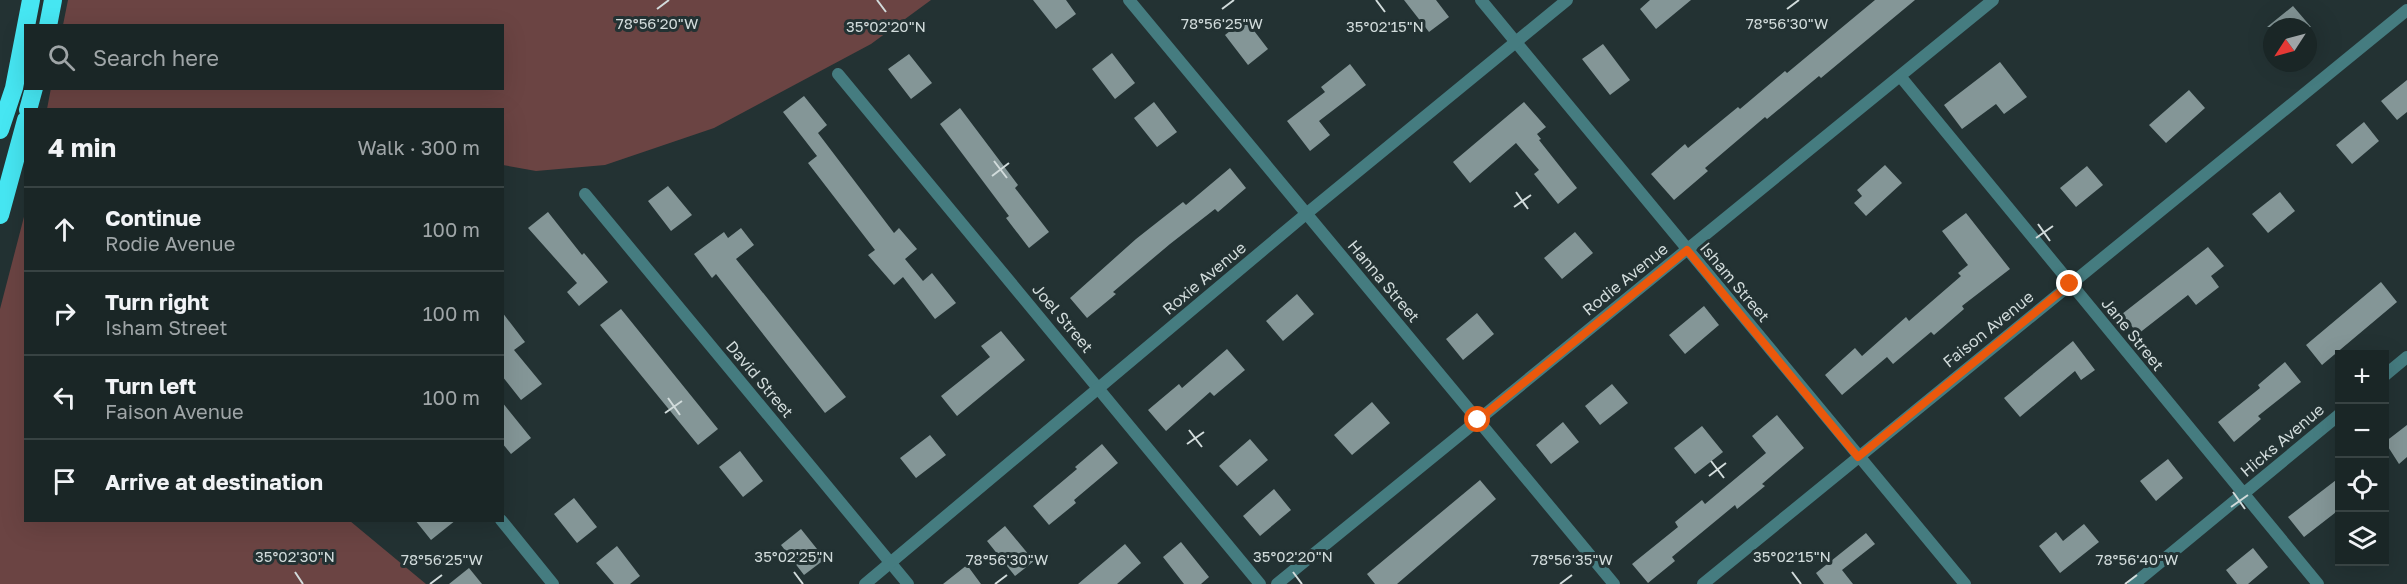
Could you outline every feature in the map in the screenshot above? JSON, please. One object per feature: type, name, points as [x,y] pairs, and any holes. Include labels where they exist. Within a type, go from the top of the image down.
[{"type":"highway","points":[[26,24],[31,0]]},
{"type":"highway","points":[[48,24],[53,0]]},
{"type":"highway","points":[[0,130],[14,88],[24,36]]},
{"type":"highway","points":[[29,108],[33,90]]},
{"type":"highway","points":[[0,216],[24,127]]},
{"type":"street","name":"Hanna Street","points":[[1128,0],[1614,584]]},
{"type":"street","name":"Isham Street","points":[[1481,0],[1965,584]]},
{"type":"street","name":"Roxie Avenue","points":[[865,584],[1306,214],[1567,0]]},
{"type":"street","name":"Rodie Avenue","points":[[1277,584],[1993,0]]},
{"type":"street","name":"Faison Avenue","points":[[1703,584],[2407,10]]},
{"type":"street","name":"Joel Street","points":[[838,74],[1260,584]]},
{"type":"street","name":"Jane Street","points":[[1900,76],[2318,584]]},
{"type":"street","name":"David Street","points":[[585,194],[908,584]]},
{"type":"street","points":[[2389,373],[2407,357]]},
{"type":"street","name":"Hicks Avenue","points":[[2134,584],[2335,418]]},
{"type":"street","points":[[503,522],[553,584]]},
{"type":"shaded area","points":[[68,0],[931,0],[871,44],[714,128],[605,165],[536,171],[504,165],[504,108],[47,108],[51,90],[504,90],[504,24],[63,24]]},
{"type":"shaded area","points":[[24,217],[24,522],[351,522],[426,584],[0,584],[0,309]]},
{"type":"building","points":[[1033,0],[1066,0],[1076,14],[1056,29]]},
{"type":"building","points":[[1404,0],[1436,0],[1449,17],[1429,32]]},
{"type":"building","points":[[1650,0],[1691,0],[1656,29],[1640,9]]},
{"type":"building","points":[[1875,0],[1915,0],[1821,78],[1819,76],[1767,119],[1765,117],[1705,168],[1708,171],[1674,200],[1651,174],[1685,144],[1688,148],[1785,71],[1787,73]]},
{"type":"building","points":[[2293,6],[2303,18],[2278,18]]},
{"type":"building","points":[[1245,19],[1268,49],[1248,65],[1225,35]]},
{"type":"building","points":[[1603,44],[1630,80],[1610,95],[1582,59]]},
{"type":"building","points":[[1112,53],[1135,83],[1115,99],[1092,69]]},
{"type":"building","points":[[909,54],[932,83],[911,99],[888,69]]},
{"type":"building","points":[[2000,62],[2027,97],[2004,114],[1996,104],[1962,129],[1944,105]]},
{"type":"building","points":[[1350,64],[1366,85],[1319,121],[1330,135],[1310,151],[1287,121],[1325,92],[1321,87]]},
{"type":"building","points":[[2407,80],[2407,112],[2397,120],[2381,101]]},
{"type":"building","points":[[2189,90],[2205,108],[2166,143],[2149,125]]},
{"type":"building","points":[[804,96],[827,125],[818,133],[894,233],[899,228],[917,249],[905,259],[923,281],[932,273],[956,303],[935,319],[903,277],[894,285],[868,255],[875,250],[808,163],[817,156],[783,112]]},
{"type":"building","points":[[1154,102],[1177,132],[1157,147],[1134,118]]},
{"type":"building","points":[[1524,102],[1546,127],[1537,134],[1541,139],[1539,140],[1577,188],[1558,204],[1534,174],[1539,170],[1516,143],[1470,183],[1453,162]]},
{"type":"building","points":[[960,108],[1018,185],[1015,188],[1049,232],[1029,248],[1006,218],[1009,216],[940,124]]},
{"type":"building","points":[[2364,122],[2379,141],[2352,164],[2336,145]]},
{"type":"building","points":[[1885,165],[1902,183],[1866,216],[1854,203],[1862,196],[1857,190]]},
{"type":"building","points":[[2087,166],[2103,185],[2076,207],[2060,188]]},
{"type":"building","points":[[1230,168],[1246,188],[1218,212],[1215,209],[1170,244],[1113,292],[1116,294],[1087,318],[1070,298],[1136,239],[1183,202],[1186,205]]},
{"type":"building","points":[[668,186],[692,215],[671,231],[648,201]]},
{"type":"building","points":[[2280,192],[2295,211],[2268,233],[2252,214]]},
{"type":"building","points":[[548,212],[582,255],[584,253],[608,282],[579,306],[567,292],[577,283],[528,228]]},
{"type":"building","points":[[1966,213],[2010,269],[1962,306],[1964,309],[1934,335],[1931,332],[1893,364],[1887,357],[1842,395],[1825,375],[1855,348],[1862,356],[1906,317],[1909,321],[1961,276],[1958,273],[1968,265],[1942,231]]},
{"type":"building","points":[[741,228],[754,245],[736,259],[846,397],[825,413],[716,274],[712,278],[694,254],[724,232],[728,238]]},
{"type":"building","points":[[1575,232],[1593,253],[1562,279],[1544,258]]},
{"type":"building","points":[[2208,247],[2224,266],[2211,276],[2219,287],[2196,305],[2188,295],[2138,334],[2122,314]]},
{"type":"building","points":[[2381,282],[2397,302],[2340,350],[2335,350],[2335,354],[2322,365],[2306,345]]},
{"type":"building","points":[[1297,294],[1314,314],[1283,341],[1266,321]]},
{"type":"building","points":[[1704,306],[1719,325],[1685,354],[1669,335]]},
{"type":"building","points":[[621,309],[718,429],[698,445],[600,325]]},
{"type":"building","points":[[1477,313],[1494,334],[1463,360],[1446,339]]},
{"type":"building","points":[[504,315],[525,342],[514,350],[542,384],[521,400],[504,379]]},
{"type":"building","points":[[1001,331],[1025,360],[957,416],[941,396],[990,357],[981,346]]},
{"type":"building","points":[[2073,341],[2095,370],[2081,380],[2075,371],[2020,417],[2004,398]]},
{"type":"building","points":[[1227,349],[1245,370],[1214,396],[1210,392],[1166,431],[1148,410],[1179,384],[1182,388]]},
{"type":"building","points":[[2285,362],[2301,382],[2258,416],[2261,419],[2234,442],[2218,422],[2260,388],[2258,385]]},
{"type":"building","points":[[1612,384],[1628,403],[1600,425],[1585,406]]},
{"type":"building","points":[[1372,402],[1390,423],[1352,455],[1334,435]]},
{"type":"building","points":[[504,404],[531,438],[511,454],[504,445]]},
{"type":"building","points":[[1777,415],[1804,448],[1762,484],[1765,486],[1737,509],[1735,505],[1672,557],[1675,561],[1648,583],[1632,564],[1678,527],[1675,522],[1702,500],[1705,504],[1766,453],[1752,436]]},
{"type":"building","points":[[1563,422],[1579,442],[1551,464],[1536,445]]},
{"type":"building","points":[[2407,425],[2407,457],[2399,464],[2389,448],[2389,439]]},
{"type":"building","points":[[1702,426],[1723,452],[1695,474],[1674,448]]},
{"type":"building","points":[[930,435],[946,455],[916,478],[900,458]]},
{"type":"building","points":[[1250,439],[1268,460],[1237,486],[1219,466]]},
{"type":"building","points":[[1102,444],[1118,463],[1074,500],[1076,503],[1049,525],[1033,506],[1077,469],[1075,467]]},
{"type":"building","points":[[740,451],[763,481],[743,497],[719,467]]},
{"type":"building","points":[[2168,459],[2183,478],[2156,501],[2140,481]]},
{"type":"building","points":[[1480,480],[1496,499],[1397,584],[1375,584],[1367,574]]},
{"type":"building","points":[[2335,481],[2335,513],[2304,537],[2288,517]]},
{"type":"building","points":[[1274,489],[1291,510],[1260,536],[1243,516]]},
{"type":"building","points":[[574,498],[597,527],[577,543],[554,514]]},
{"type":"building","points":[[417,522],[454,522],[431,540]]},
{"type":"building","points":[[2084,524],[2099,542],[2060,573],[2039,546],[2056,532],[2063,541]]},
{"type":"building","points":[[1005,526],[1034,561],[1015,576],[987,541]]},
{"type":"building","points":[[801,529],[825,559],[804,575],[781,545]]},
{"type":"building","points":[[1866,533],[1875,544],[1842,570],[1853,584],[1824,584],[1816,573]]},
{"type":"building","points":[[1181,542],[1209,577],[1201,584],[1184,584],[1163,557]]},
{"type":"building","points":[[1125,544],[1141,563],[1117,584],[1078,584]]},
{"type":"building","points":[[617,546],[640,576],[630,584],[614,584],[596,563]]},
{"type":"building","points":[[2253,548],[2268,567],[2248,584],[2237,584],[2226,570]]},
{"type":"building","points":[[967,565],[981,584],[943,584]]},
{"type":"building","points":[[469,568],[482,584],[449,584]]},
{"type":"route","points":[[1478,420],[1687,250],[1858,457],[2070,284]]}]
